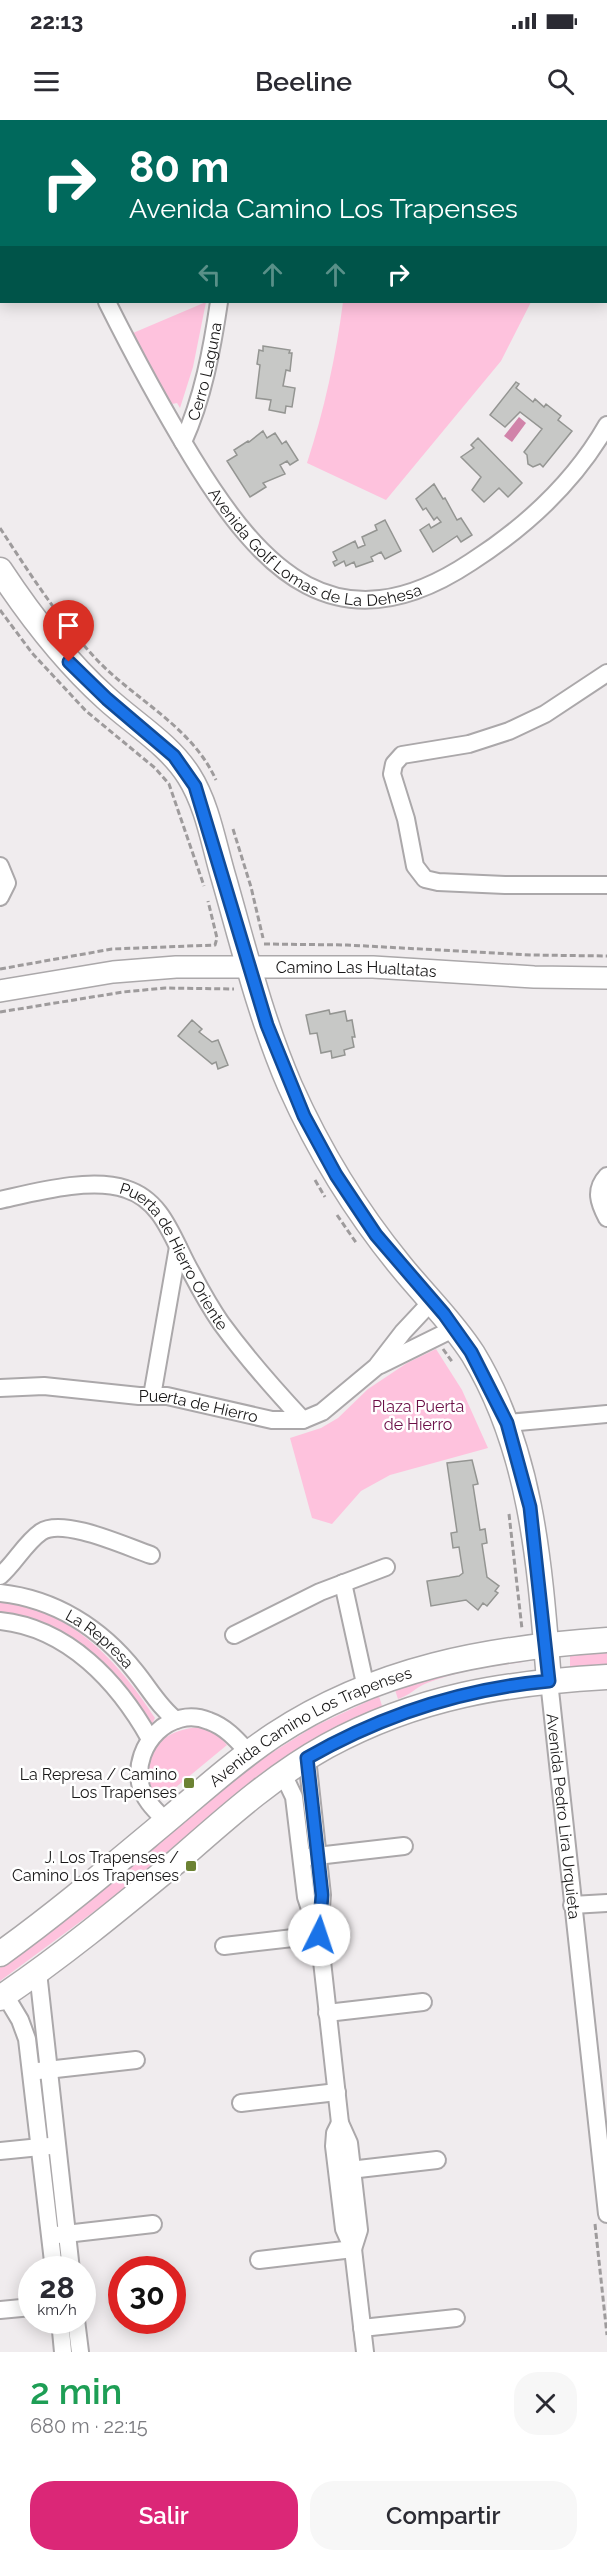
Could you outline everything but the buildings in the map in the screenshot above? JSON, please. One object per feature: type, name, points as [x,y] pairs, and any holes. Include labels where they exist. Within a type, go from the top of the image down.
[{"type":"main road","name":"Avenida Pedro Lira Urquieta","points":[[0,570],[29,612],[69,662],[107,699],[174,756],[189,776],[203,808],[248,966],[281,1064],[320,1148],[376,1235],[432,1301],[445,1333],[486,1377],[507,1423],[530,1507],[549,1681]]},
{"type":"main road","name":"Avenida Camino Los Trapenses","points":[[0,1953],[76,1896],[249,1753],[305,1717],[366,1688],[446,1661],[546,1644],[607,1640]]},
{"type":"main road","name":"Avenida Camino Los Trapenses","points":[[2,1997],[38,1972],[126,1903],[249,1799],[307,1758],[372,1724],[419,1707],[494,1688],[607,1677]]},
{"type":"street","name":"Avenida Golf Lomas de La Dehesa","points":[[108,303],[183,442],[226,509],[252,543],[275,565],[302,583],[318,590],[349,598],[380,599],[408,594],[435,584],[509,536],[537,513],[567,482],[583,463],[607,425]]},
{"type":"street","name":"Cerro Laguna","points":[[183,442],[206,370],[219,303]]},
{"type":"street","points":[[607,673],[545,714],[509,731],[469,744],[402,755],[394,764],[392,774],[406,819],[415,866],[425,879],[438,882],[505,885],[607,885]]},
{"type":"street","points":[[0,866],[7,883],[0,897]]},
{"type":"street","name":"Camino Las Hualtatas","points":[[0,991],[142,969],[248,966],[373,968],[534,977],[607,978]]},
{"type":"street","points":[[607,1176],[601,1184],[598,1196],[607,1218]]},
{"type":"street","name":"Puerta de Hierro Oriente","points":[[0,1200],[100,1184],[126,1189],[155,1207],[220,1321],[258,1370],[303,1420]]},
{"type":"street","points":[[152,1396],[178,1247]]},
{"type":"street","name":"Puerta de Hierro","points":[[0,1388],[44,1386],[183,1398],[272,1420],[303,1420],[322,1412],[376,1367],[403,1332],[432,1301]]},
{"type":"street","name":"Puerta de Hierro","points":[[376,1367],[445,1333]]},
{"type":"street","points":[[507,1423],[607,1414]]},
{"type":"street","points":[[29,1599],[16,1582],[4,1572],[39,1533],[55,1527],[74,1529],[151,1555]]},
{"type":"street","points":[[234,1635],[343,1583],[386,1567]]},
{"type":"street","points":[[343,1583],[366,1688]]},
{"type":"street","name":"La Represa","points":[[0,1593],[29,1599],[74,1616],[102,1636],[125,1659],[163,1708],[176,1720]]},
{"type":"street","name":"La Represa","points":[[1,1622],[38,1630],[76,1650],[115,1689],[150,1739]]},
{"type":"street","name":"Avenida Pedro Lira Urquieta","points":[[549,1681],[607,2214]]},
{"type":"street","points":[[166,1821],[150,1805],[140,1784],[141,1757],[158,1729],[176,1720],[189,1718],[207,1720],[227,1731],[249,1753]]},
{"type":"street","points":[[307,1758],[309,1857],[306,1897],[310,1909],[316,1916],[319,1935],[340,2123],[334,2139],[345,2171],[344,2229],[353,2249],[365,2352]]},
{"type":"street","points":[[283,1774],[294,1797],[309,1857]]},
{"type":"street","points":[[309,1857],[404,1846]]},
{"type":"street","points":[[572,1905],[607,1903]]},
{"type":"street","points":[[224,1946],[319,1935]]},
{"type":"street","points":[[38,1972],[57,2146],[58,2235],[56,2256]]},
{"type":"street","points":[[2,1997],[25,2030],[40,2147],[58,2235],[66,2256]]},
{"type":"street","points":[[327,2013],[423,2002]]},
{"type":"street","points":[[31,2072],[136,2060]]},
{"type":"street","points":[[241,2103],[336,2092]]},
{"type":"street","points":[[0,2151],[57,2146]]},
{"type":"street","points":[[345,2171],[437,2160]]},
{"type":"street","points":[[58,2235],[153,2224]]},
{"type":"street","points":[[259,2260],[353,2249]]},
{"type":"street","points":[[0,2310],[18,2308]]},
{"type":"street","points":[[362,2328],[456,2318]]},
{"type":"street","points":[[61,2334],[63,2352]]},
{"type":"street","points":[[78,2334],[80,2352]]},
{"type":"path","points":[[0,610],[32,653],[78,703],[155,768],[169,784],[206,892],[217,938],[215,945]]},
{"type":"path","points":[[264,945],[347,945],[531,955],[607,956]]},
{"type":"path","points":[[0,1012],[123,992],[165,988],[234,988]]},
{"type":"path","points":[[445,1333],[456,1366]]},
{"type":"path","points":[[508,1508],[522,1629]]},
{"type":"green space","points":[[206,303],[193,367],[180,408],[177,403],[172,404],[168,398],[133,333]]},
{"type":"green space","points":[[343,303],[530,303],[501,361],[386,500],[307,463],[319,424],[337,343]]},
{"type":"green space","name":"Plaza Puerta de Hierro","points":[[436,1349],[462,1390],[488,1448],[390,1475],[361,1491],[332,1524],[312,1518],[290,1438],[321,1428],[338,1418],[368,1389],[407,1363]]},
{"type":"green space","points":[[0,1602],[25,1606],[49,1615],[90,1641],[109,1658],[141,1697],[155,1718],[152,1724],[146,1723],[116,1680],[94,1656],[56,1632],[0,1612]]},
{"type":"green space","points":[[607,1653],[607,1664],[570,1667],[570,1655]]},
{"type":"green space","points":[[523,1660],[523,1662],[450,1675],[423,1685],[398,1699],[395,1690],[463,1669]]},
{"type":"green space","points":[[379,1696],[382,1706],[304,1746],[263,1772],[107,1902],[0,1981],[0,1968],[51,1932],[257,1762],[313,1727]]},
{"type":"green space","points":[[201,1727],[218,1735],[227,1745],[158,1802],[150,1788],[146,1774],[147,1762],[152,1751],[160,1741],[172,1734],[185,1729]]},
{"type":"shaded area","points":[[519,417],[526,423],[512,442],[504,436]]},
{"type":"place","name":"La Represa / Camino Los Trapenses","points":[[189,1783]]},
{"type":"place","name":"J. Los Trapenses / Camino Los Trapenses","points":[[191,1866]]},
{"type":"route","points":[[69,662],[91,685],[166,748],[195,786],[267,1025],[304,1116],[320,1148],[352,1201],[402,1268],[455,1328],[486,1377],[507,1423],[530,1507],[544,1617],[549,1681],[494,1688],[455,1696],[419,1707],[372,1724],[307,1758],[322,1895],[321,1907],[316,1916],[319,1935]]}]
